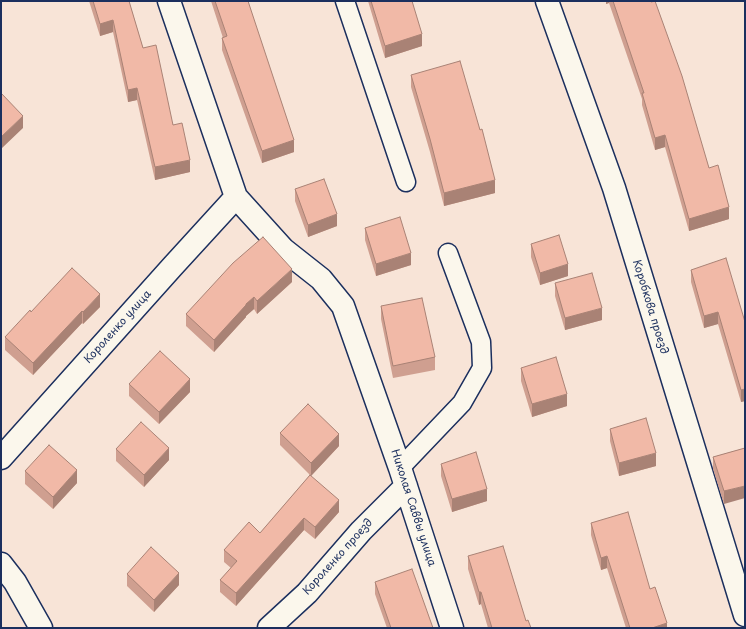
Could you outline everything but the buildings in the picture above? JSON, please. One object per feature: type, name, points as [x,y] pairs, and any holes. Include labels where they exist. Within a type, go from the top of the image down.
[{"type":"street","points":[[169,1],[236,197]]},
{"type":"street","name":"Коробкова проезд","points":[[547,1],[614,188],[745,615]]},
{"type":"street","name":"Николая Саввы улица","points":[[236,197],[283,249],[321,280],[343,306],[403,477],[452,628]]},
{"type":"street","name":"Короленко улица","points":[[1,458],[236,197]]},
{"type":"street","name":"Короленко проезд","points":[[269,628],[306,593],[361,530],[403,477]]},
{"type":"street","points":[[1,564],[15,582],[41,628]]},
{"type":"lane","points":[[345,1],[406,182]]},
{"type":"lane","points":[[403,477],[462,403],[482,368],[481,342],[448,253]]}]
